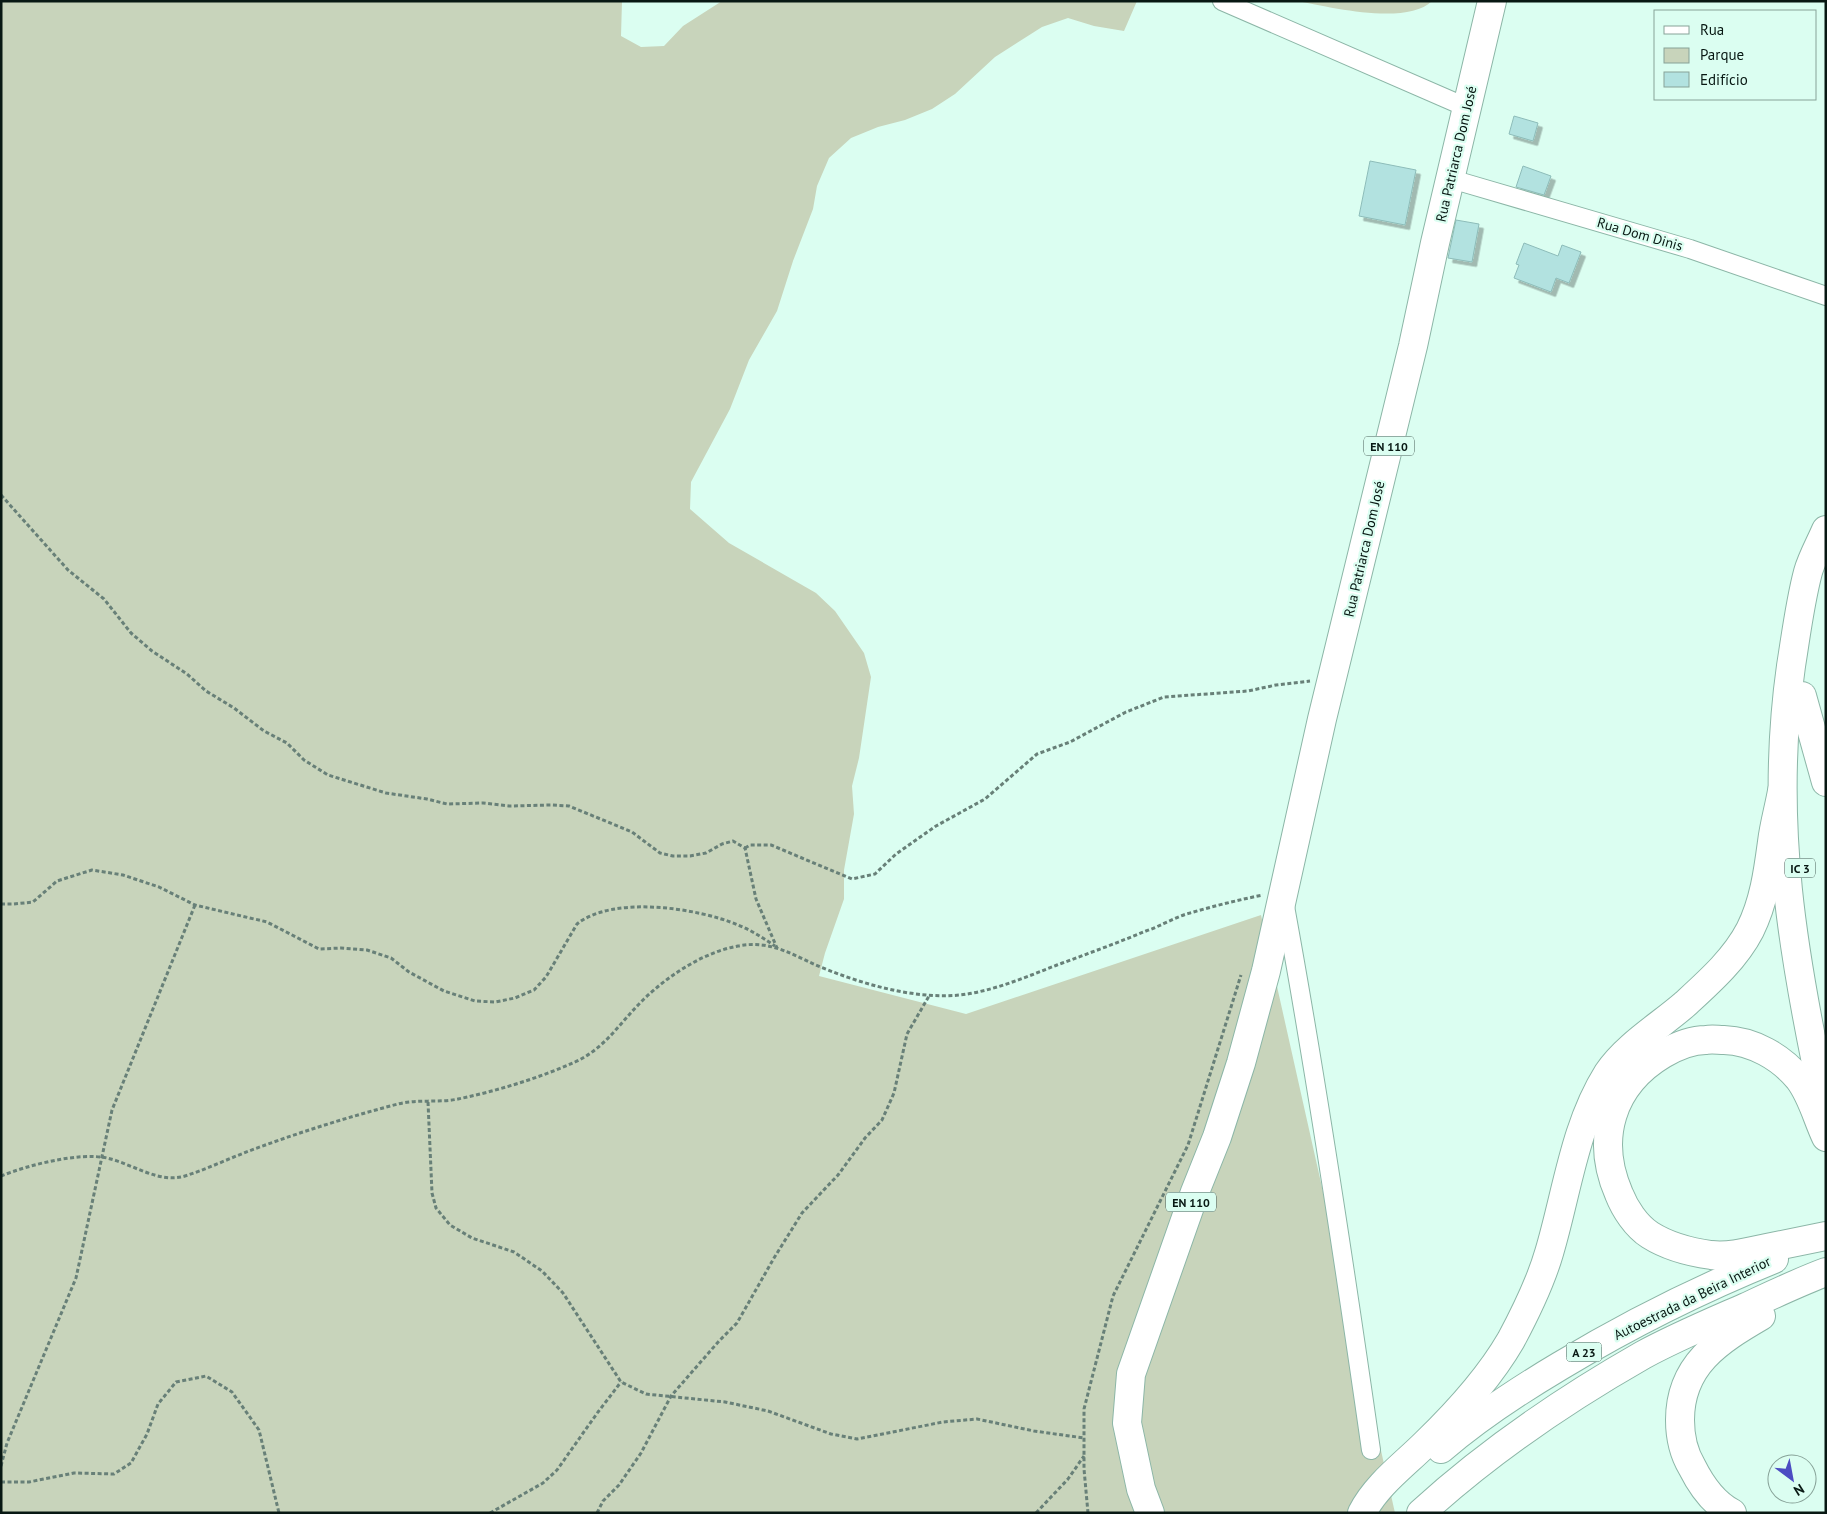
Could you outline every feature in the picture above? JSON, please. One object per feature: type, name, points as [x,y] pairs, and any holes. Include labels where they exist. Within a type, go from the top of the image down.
[{"type":"main road","name":"Rua Patriarca Dom José","points":[[1272,897],[1332,683],[1413,346],[1435,243],[1452,179],[1492,1]]},
{"type":"main road","name":"IC 3","points":[[1826,530],[1808,571],[1799,617],[1788,689],[1782,791],[1784,857],[1796,958],[1804,1008],[1826,1110]]},
{"type":"main road","name":"IC 3","points":[[1826,545],[1824,568],[1802,696],[1797,775],[1799,852],[1809,942],[1826,1037]]},
{"type":"main road","points":[[1802,696],[1826,782]]},
{"type":"main road","points":[[1362,1513],[1369,1499],[1461,1407],[1509,1342],[1538,1284],[1549,1255],[1580,1134],[1599,1088],[1611,1068],[1705,986],[1724,966],[1750,930],[1768,879],[1772,840],[1782,791]]},
{"type":"main road","name":"EN 110","points":[[1150,1513],[1139,1481],[1127,1423],[1131,1374],[1242,1063],[1266,971],[1272,897]]},
{"type":"main road","points":[[1826,1138],[1811,1100],[1799,1080],[1785,1065],[1763,1050],[1735,1041],[1704,1040],[1675,1047],[1649,1063],[1626,1085],[1615,1107],[1608,1131],[1608,1155],[1612,1179],[1632,1218],[1648,1234],[1667,1245],[1689,1252],[1713,1255],[1737,1254],[1826,1236]]},
{"type":"main road","name":"Autoestrada da Beira Interior","points":[[1372,1513],[1450,1441],[1479,1418],[1537,1380],[1662,1310],[1747,1270],[1826,1236]]},
{"type":"main road","points":[[1732,1513],[1723,1508],[1708,1493],[1685,1456],[1680,1436],[1682,1394],[1690,1374],[1714,1347],[1774,1308],[1817,1275]]},
{"type":"main road","name":"A 23","points":[[1422,1513],[1481,1462],[1537,1420],[1596,1383],[1645,1354],[1817,1275]]},
{"type":"street","points":[[1222,1],[1468,108]]},
{"type":"street","name":"Rua Dom Dinis","points":[[1452,179],[1690,249],[1826,296]]},
{"type":"street","points":[[1272,897],[1316,1080],[1340,1231],[1371,1450]]},
{"type":"path","points":[[1,494],[68,570],[104,598],[138,639],[175,668],[187,674],[206,691],[234,708],[264,732],[287,743],[304,760],[328,775],[386,793],[428,799],[447,804],[483,803],[509,806],[552,804],[568,806],[632,832],[660,853],[673,856],[690,856],[706,853],[722,844],[733,841],[745,848],[756,898],[777,948]]},
{"type":"path","points":[[745,848],[750,845],[771,845],[852,879],[875,874],[896,854],[936,826],[985,798],[1037,754],[1070,742],[1126,712],[1164,697],[1248,691],[1306,681],[1332,683]]},
{"type":"path","points":[[1,904],[34,902],[57,881],[92,870],[122,875],[159,887],[194,905],[267,922],[319,949],[367,950],[391,958],[409,972],[444,991],[475,1001],[495,1002],[514,998],[534,990],[546,977],[577,924],[585,918],[607,911],[639,907],[666,907],[698,912],[736,924],[751,931],[777,948]]},
{"type":"path","points":[[1,1176],[17,1169],[81,1157],[107,1158],[165,1177],[182,1177],[253,1150],[365,1113],[405,1102],[456,1100],[490,1091],[572,1064],[591,1055],[610,1038],[644,998],[675,974],[705,957],[737,946],[763,944],[792,953],[844,976],[874,985],[929,996],[961,995],[990,989],[1022,979],[1101,950],[1186,914],[1265,895],[1272,897]]},
{"type":"path","points":[[1,1466],[7,1443],[76,1278],[100,1158],[112,1110],[194,905]]},
{"type":"path","points":[[1088,1513],[1084,1456],[1084,1409],[1113,1296],[1188,1145],[1243,967]]},
{"type":"path","points":[[597,1513],[603,1501],[619,1485],[641,1453],[671,1396],[737,1323],[802,1213],[838,1175],[865,1138],[882,1120],[894,1093],[907,1034],[929,996]]},
{"type":"path","points":[[428,1102],[432,1193],[436,1208],[450,1225],[472,1238],[514,1252],[542,1271],[568,1301],[621,1382],[646,1394],[725,1402],[768,1411],[831,1434],[857,1439],[943,1422],[978,1419],[1034,1431],[1084,1438]]},
{"type":"path","points":[[1,1482],[29,1482],[74,1473],[114,1474],[131,1462],[147,1434],[158,1404],[176,1382],[206,1376],[232,1392],[259,1430],[279,1513]]},
{"type":"path","points":[[490,1513],[543,1483],[556,1470],[621,1382]]},
{"type":"path","points":[[1036,1513],[1068,1479],[1084,1456]]},
{"type":"green space","points":[[1,1],[622,1],[621,36],[641,47],[664,46],[683,26],[722,1],[1137,1],[1124,31],[1094,26],[1068,18],[1042,27],[995,57],[955,94],[932,109],[851,138],[829,158],[817,186],[813,209],[793,261],[777,311],[749,360],[730,409],[691,482],[690,509],[729,543],[816,593],[835,611],[864,653],[871,677],[859,758],[852,786],[854,814],[844,870],[844,899],[819,976],[966,1014],[1261,915],[1395,1513],[1,1513]]},
{"type":"green space","points":[[1297,1],[1432,1],[1420,8],[1387,14],[1367,13]]},
{"type":"building","points":[[1514,116],[1538,123],[1533,141],[1509,134]]},
{"type":"building","points":[[1370,161],[1416,170],[1405,225],[1359,216]]},
{"type":"building","points":[[1523,166],[1551,176],[1544,195],[1516,187]]},
{"type":"building","points":[[1456,220],[1479,224],[1472,262],[1448,258]]},
{"type":"building","points":[[1524,243],[1558,256],[1562,245],[1581,252],[1569,283],[1556,278],[1551,292],[1514,278],[1519,265],[1516,264]]}]
